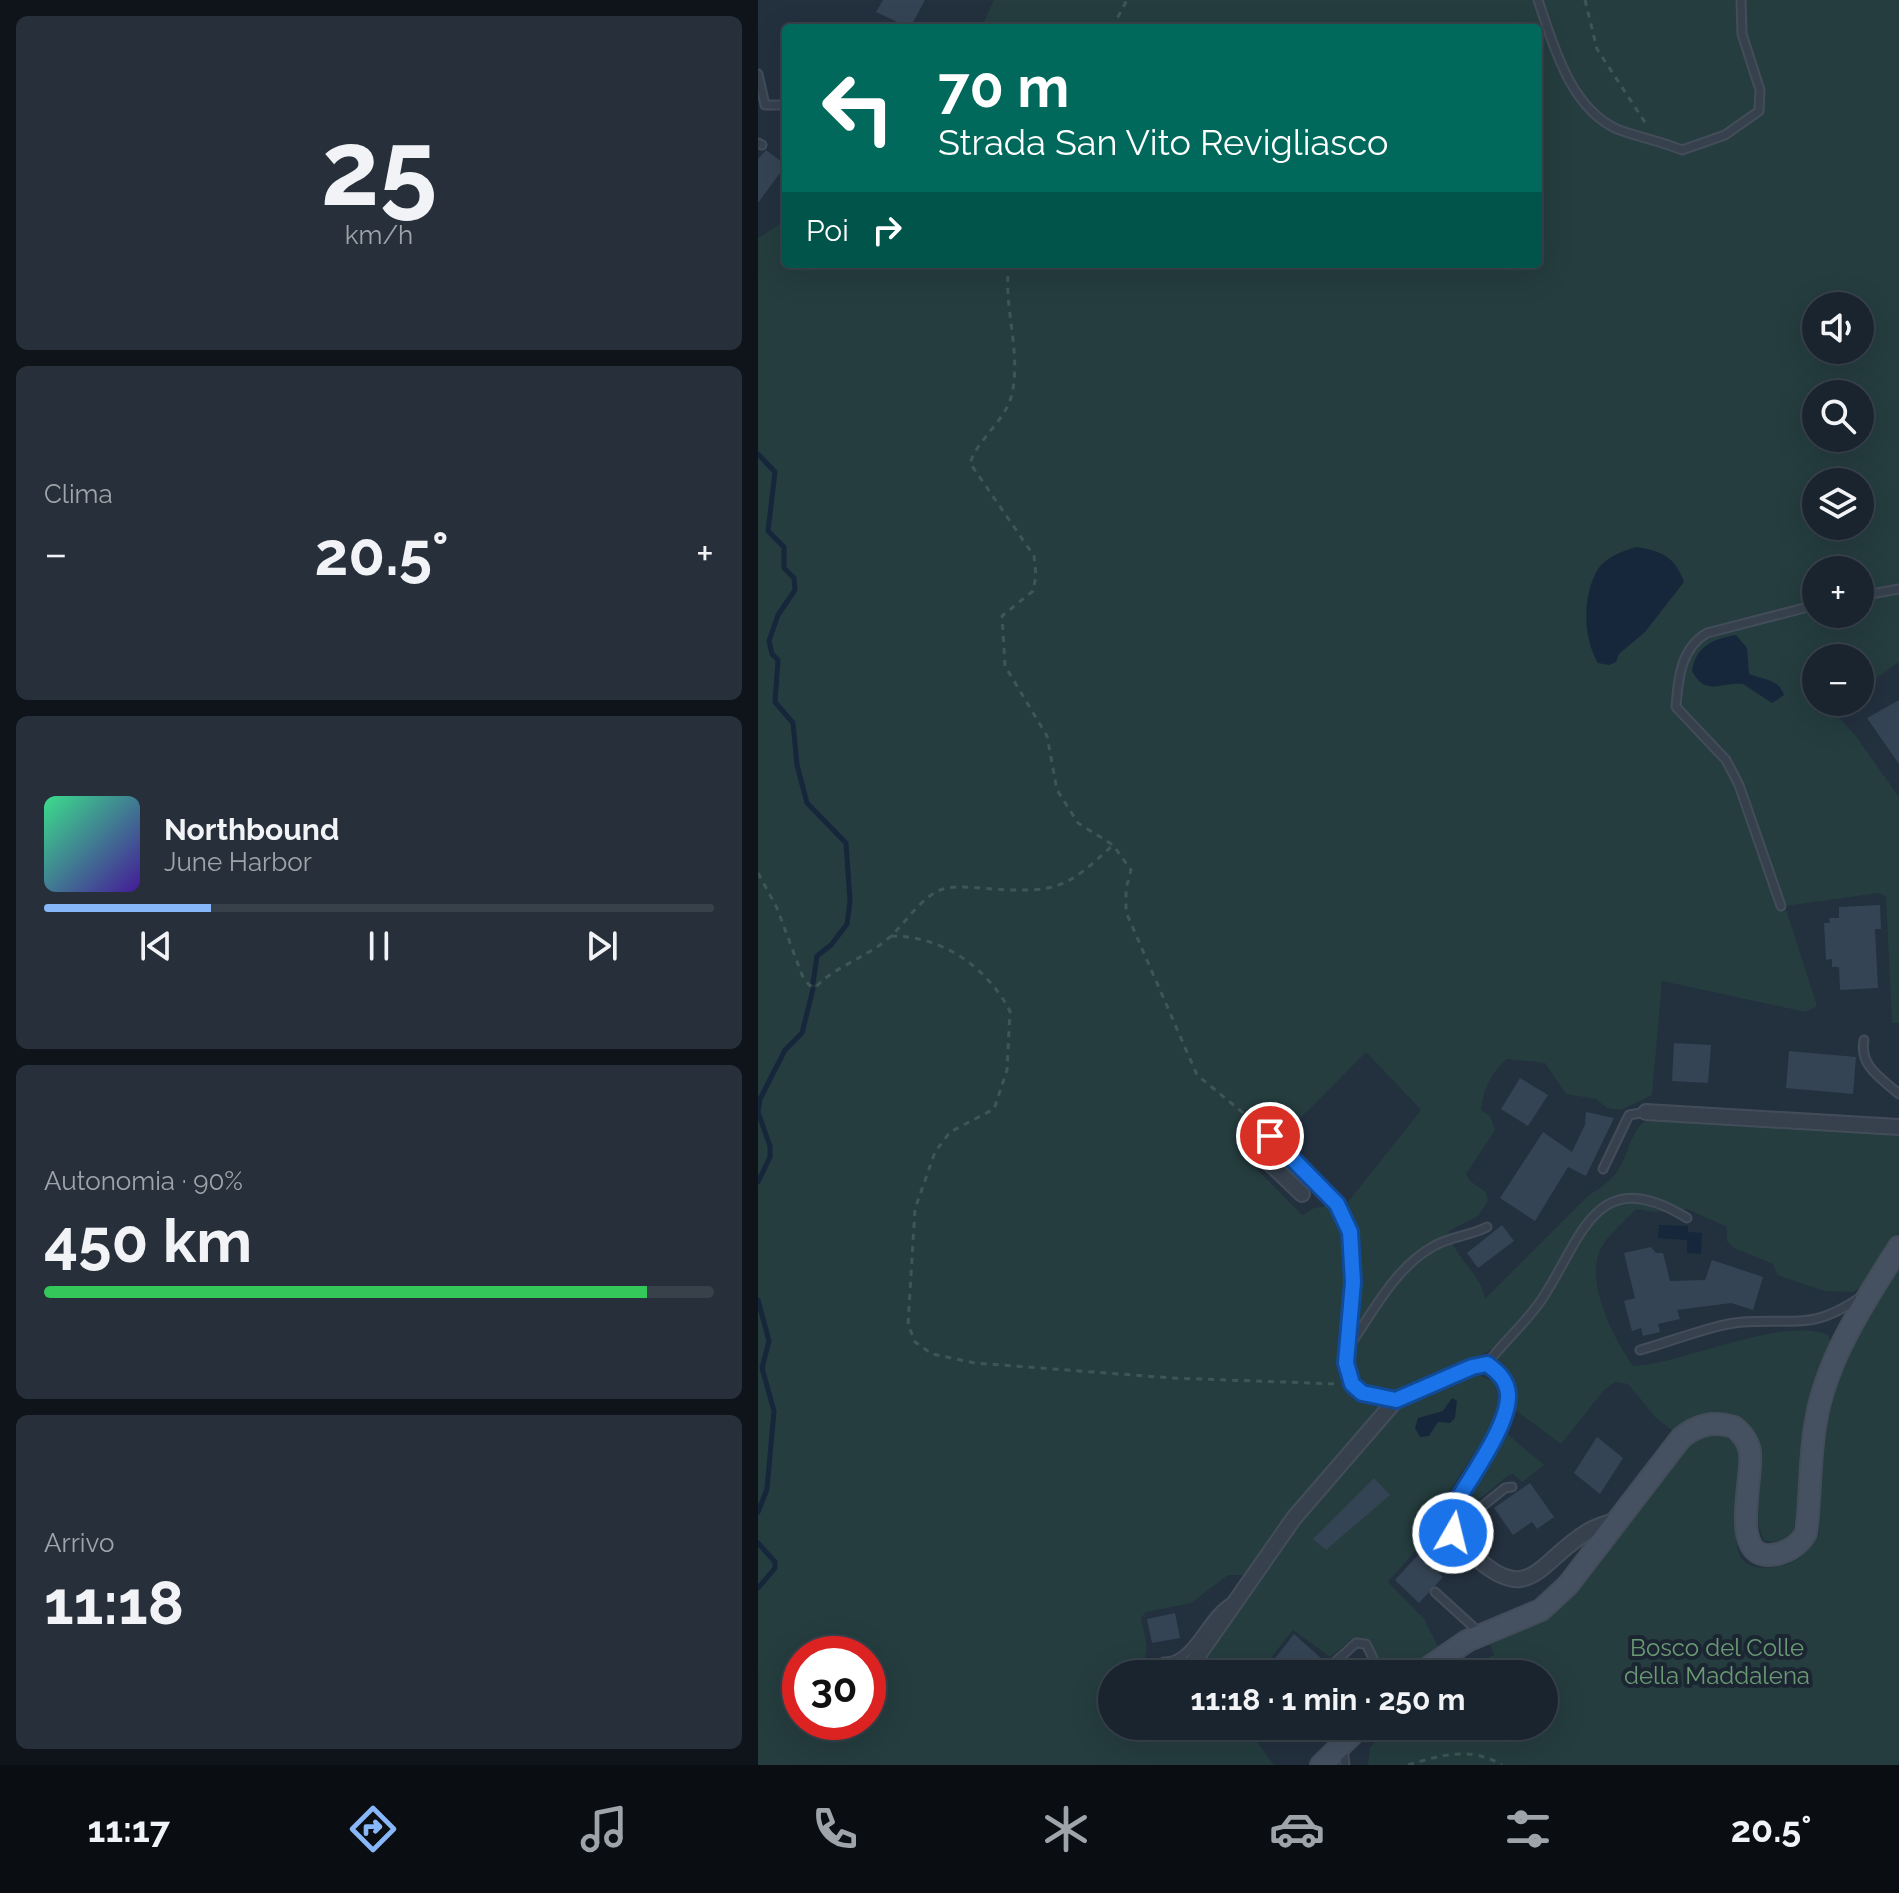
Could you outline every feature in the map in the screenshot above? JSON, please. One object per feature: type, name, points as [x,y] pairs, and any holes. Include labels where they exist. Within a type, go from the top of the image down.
[{"type":"street","points":[[1646,1112],[1899,1127]]},
{"type":"street","points":[[1270,1136],[1337,1204],[1350,1232],[1354,1260],[1347,1374],[1362,1393],[1396,1400]]},
{"type":"street","points":[[1257,1151],[1302,1194]]},
{"type":"street","points":[[1437,1660],[1482,1635],[1541,1610],[1568,1585],[1681,1438],[1701,1425],[1723,1424],[1742,1434],[1751,1456],[1745,1529],[1752,1547],[1758,1553],[1774,1555],[1801,1541],[1806,1533],[1815,1422],[1821,1399],[1873,1289],[1899,1247]]},
{"type":"street","points":[[1194,1660],[1294,1518],[1396,1400],[1472,1367],[1487,1364],[1503,1379],[1508,1392],[1500,1424],[1450,1513],[1448,1523],[1461,1543],[1492,1573],[1513,1580],[1525,1579],[1544,1568],[1589,1531],[1617,1520]]},
{"type":"street","points":[[1321,1765],[1344,1755]]},
{"type":"lane","points":[[1538,0],[1557,52],[1581,98],[1616,128],[1657,138],[1682,150],[1694,148],[1741,127],[1759,111],[1762,102],[1758,76],[1742,34],[1741,0]]},
{"type":"lane","points":[[758,74],[765,105],[780,105]]},
{"type":"lane","points":[[1874,593],[1899,589]]},
{"type":"lane","points":[[1781,906],[1726,760],[1676,707],[1679,677],[1694,640],[1707,633],[1802,609]]},
{"type":"lane","points":[[1864,1040],[1861,1056],[1867,1066],[1899,1094]]},
{"type":"lane","points":[[1603,1169],[1629,1115],[1646,1112]]},
{"type":"lane","points":[[1487,1364],[1540,1302],[1581,1227],[1592,1214],[1633,1197],[1666,1205],[1687,1218]]},
{"type":"lane","points":[[1348,1347],[1394,1281],[1414,1259],[1447,1239],[1474,1234],[1487,1227]]},
{"type":"lane","points":[[1640,1350],[1743,1322],[1800,1323],[1824,1319],[1873,1289]]},
{"type":"lane","points":[[1448,1523],[1464,1521],[1505,1488],[1512,1487]]},
{"type":"lane","points":[[1435,1592],[1482,1635]]},
{"type":"lane","points":[[1177,1660],[1222,1607],[1233,1601]]},
{"type":"lane","points":[[1337,1660],[1356,1643],[1366,1644],[1372,1660]]},
{"type":"path","points":[[1114,24],[1127,0]]},
{"type":"path","points":[[1585,0],[1597,49],[1657,138]]},
{"type":"path","points":[[1009,268],[1013,392],[997,427],[977,444],[970,463],[1034,556],[1036,576],[1033,591],[1002,616],[1005,666],[1047,736],[1057,790],[1078,823],[1113,845],[1131,870],[1126,889],[1126,912],[1197,1075],[1243,1109],[1270,1136]]},
{"type":"path","points":[[758,873],[767,886],[809,985],[816,987],[829,974],[852,965],[891,936],[909,915],[942,890],[1016,891],[1059,887],[1076,879],[1113,845]]},
{"type":"path","points":[[891,936],[921,936],[952,950],[984,976],[1010,1011],[1007,1070],[994,1109],[950,1132],[935,1152],[915,1209],[908,1324],[915,1342],[932,1354],[975,1363],[1172,1378],[1352,1384]]},
{"type":"path","points":[[1408,1765],[1455,1753],[1476,1753],[1502,1765]]},
{"type":"green space","points":[[994,0],[1899,0],[1899,662],[1874,680],[1874,644],[1802,644],[1802,716],[1838,716],[1855,735],[1899,797],[1899,1023],[1892,1023],[1886,897],[1879,893],[1785,906],[1817,1006],[1806,1012],[1662,981],[1652,1095],[1621,1110],[1607,1108],[1596,1099],[1566,1094],[1545,1063],[1507,1059],[1492,1076],[1482,1103],[1481,1110],[1490,1116],[1495,1130],[1466,1174],[1470,1181],[1486,1192],[1488,1201],[1478,1216],[1449,1231],[1455,1249],[1478,1281],[1485,1299],[1589,1195],[1611,1179],[1635,1133],[1650,1118],[1899,1135],[1899,1231],[1867,1284],[1853,1292],[1824,1291],[1777,1275],[1773,1264],[1734,1248],[1727,1241],[1727,1227],[1687,1209],[1653,1212],[1636,1209],[1610,1236],[1599,1253],[1596,1267],[1599,1297],[1618,1342],[1633,1366],[1760,1335],[1809,1331],[1828,1335],[1833,1346],[1807,1420],[1794,1529],[1780,1540],[1764,1540],[1759,1525],[1757,1450],[1753,1434],[1743,1422],[1726,1414],[1705,1415],[1677,1434],[1656,1418],[1628,1384],[1615,1382],[1604,1390],[1561,1444],[1514,1409],[1514,1383],[1491,1349],[1426,1380],[1398,1389],[1373,1388],[1362,1380],[1355,1366],[1361,1247],[1348,1202],[1421,1110],[1366,1052],[1283,1136],[1262,1122],[1237,1149],[1302,1215],[1314,1208],[1327,1206],[1336,1219],[1346,1252],[1347,1272],[1338,1373],[1354,1400],[1380,1406],[1380,1410],[1283,1524],[1245,1575],[1228,1575],[1191,1603],[1146,1612],[1141,1618],[1146,1641],[1144,1660],[1098,1660],[1098,1740],[1255,1740],[1274,1765],[758,1765],[758,238],[782,223],[782,268],[1542,268],[1542,24],[983,24]]},
{"type":"green space","name":"Bosco del Colle della Maddalena","points":[[1899,1262],[1899,1765],[1368,1765],[1370,1747],[1378,1740],[1558,1740],[1558,1660],[1484,1660],[1494,1655],[1490,1644],[1522,1626],[1695,1436],[1709,1433],[1722,1435],[1730,1440],[1739,1454],[1741,1474],[1736,1542],[1742,1559],[1756,1567],[1783,1565],[1804,1554],[1819,1534],[1820,1479],[1829,1405],[1840,1371]]},
{"type":"green space","points":[[1474,1373],[1493,1381],[1500,1392],[1495,1421],[1425,1529],[1423,1542],[1388,1582],[1424,1619],[1439,1648],[1424,1660],[1376,1660],[1374,1648],[1368,1640],[1351,1640],[1330,1657],[1293,1630],[1269,1660],[1202,1660],[1307,1506],[1396,1410]]},
{"type":"green space","points":[[1505,1432],[1544,1465],[1522,1482],[1513,1474],[1507,1476],[1462,1514],[1461,1506]]},
{"type":"water","points":[[1636,547],[1666,556],[1676,566],[1684,582],[1645,632],[1619,654],[1616,662],[1609,665],[1598,663],[1587,629],[1589,591],[1598,569],[1605,561]]},
{"type":"water","points":[[1736,635],[1747,648],[1749,674],[1774,682],[1781,689],[1784,695],[1772,703],[1743,684],[1703,684],[1692,671],[1697,655],[1707,645]]},
{"type":"water","points":[[1659,1225],[1688,1226],[1688,1232],[1702,1233],[1701,1254],[1687,1253],[1687,1240],[1658,1238]]},
{"type":"water","points":[[1452,1398],[1457,1401],[1455,1418],[1450,1423],[1438,1422],[1429,1436],[1420,1437],[1415,1428],[1418,1418],[1443,1411]]},
{"type":"building","points":[[883,0],[925,0],[912,24],[902,24],[876,12]]},
{"type":"building","points":[[766,150],[782,162],[782,170],[758,203],[758,159]]},
{"type":"building","points":[[1899,700],[1899,764],[1867,718]]},
{"type":"building","points":[[1880,905],[1881,929],[1875,929],[1878,988],[1840,990],[1839,967],[1832,967],[1832,959],[1826,960],[1824,923],[1830,923],[1829,918],[1839,918],[1839,907]]},
{"type":"building","points":[[1674,1043],[1711,1045],[1708,1083],[1672,1081]]},
{"type":"building","points":[[1789,1051],[1856,1057],[1853,1094],[1786,1088]]},
{"type":"building","points":[[1520,1078],[1548,1095],[1528,1126],[1501,1109]]},
{"type":"building","points":[[1586,1112],[1614,1118],[1586,1176],[1568,1167],[1535,1221],[1500,1198],[1543,1132],[1572,1152],[1585,1125]]},
{"type":"building","points":[[1502,1225],[1514,1241],[1478,1268],[1467,1253]]},
{"type":"building","points":[[1651,1247],[1656,1253],[1663,1253],[1670,1281],[1705,1280],[1712,1260],[1763,1277],[1753,1310],[1731,1303],[1677,1310],[1680,1319],[1658,1324],[1660,1332],[1643,1336],[1641,1328],[1632,1331],[1624,1301],[1635,1298],[1624,1253]]},
{"type":"building","points":[[1597,1437],[1623,1458],[1600,1494],[1574,1473]]},
{"type":"building","points":[[1374,1478],[1390,1495],[1326,1550],[1313,1539]]},
{"type":"building","points":[[1530,1483],[1554,1517],[1537,1529],[1532,1522],[1513,1535],[1494,1508]]},
{"type":"building","points":[[1419,1554],[1443,1577],[1419,1603],[1395,1580]]},
{"type":"building","points":[[1175,1613],[1180,1638],[1152,1643],[1147,1619]]},
{"type":"building","points":[[1294,1634],[1323,1660],[1274,1660]]},
{"type":"waterway","points":[[758,454],[775,472],[768,531],[784,547],[784,568],[794,578],[795,590],[778,615],[769,641],[772,654],[778,660],[775,702],[793,723],[797,765],[807,803],[846,843],[850,901],[847,924],[831,945],[817,956],[813,983]]},
{"type":"waterway","points":[[758,1182],[770,1157],[770,1146],[758,1112],[760,1099],[785,1050],[802,1033],[813,989]]},
{"type":"waterway","points":[[758,1300],[769,1341],[762,1368],[774,1411],[767,1489],[758,1512]]},
{"type":"waterway","points":[[758,1543],[775,1562],[775,1568],[758,1588]]},
{"type":"route","points":[[1270,1136],[1337,1204],[1350,1232],[1354,1249],[1353,1282],[1346,1363],[1352,1384],[1362,1393],[1396,1400],[1454,1374],[1487,1364],[1503,1379],[1508,1392],[1507,1405],[1500,1424],[1450,1513],[1448,1523],[1453,1533]]}]
